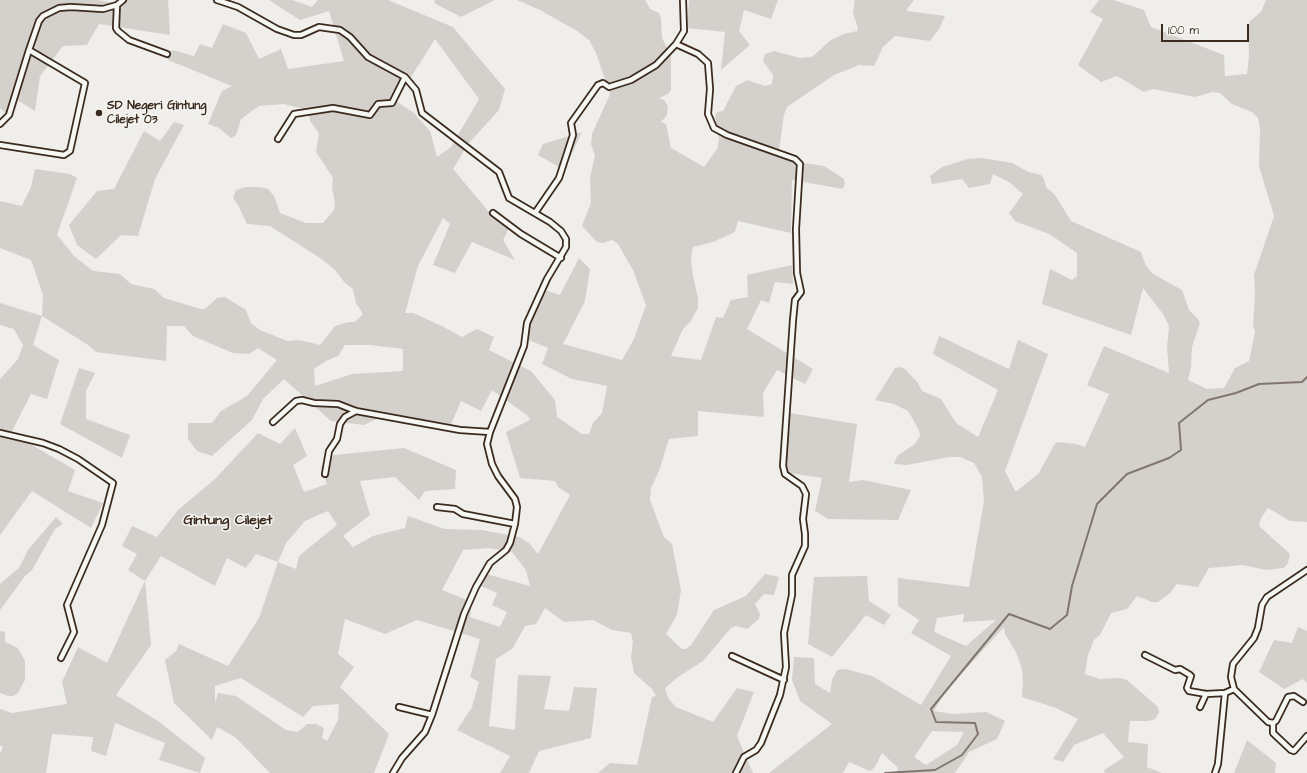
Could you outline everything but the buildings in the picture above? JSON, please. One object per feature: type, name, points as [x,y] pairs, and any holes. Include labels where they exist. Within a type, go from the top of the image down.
[{"type":"street","points":[[0,124],[8,115],[39,20],[51,11],[71,7],[103,8],[117,5],[123,0]]},
{"type":"street","points":[[217,0],[238,7],[277,29],[294,35],[301,35],[320,27],[340,30],[350,37],[368,57],[405,77],[416,90],[422,113],[499,172],[509,198],[550,222],[561,231],[566,239],[566,247],[561,258],[547,279],[528,322],[524,346],[490,432],[488,444],[492,464],[498,476],[515,499],[517,507],[510,544],[506,550],[490,563],[470,599],[425,732],[402,758],[393,773]]},
{"type":"street","points":[[535,212],[559,178],[573,135],[570,123],[598,85],[603,83],[609,88],[632,80],[656,65],[676,44],[684,31],[683,0]]},
{"type":"street","points":[[117,5],[116,28],[118,31],[129,40],[167,54]]},
{"type":"street","points":[[676,44],[698,54],[708,63],[710,89],[708,114],[714,128],[728,135],[795,159],[800,164],[796,229],[797,273],[801,292],[796,300],[793,320],[783,466],[785,474],[805,489],[806,502],[803,519],[805,546],[792,576],[792,595],[784,633],[786,667],[780,695],[761,743],[756,750],[744,757],[736,773]]},
{"type":"street","points":[[0,145],[64,155],[70,151],[85,83],[29,50]]},
{"type":"street","points":[[278,139],[294,114],[333,108],[370,115],[378,104],[392,103],[405,77]]},
{"type":"street","points":[[493,213],[521,234],[561,258]]},
{"type":"street","points":[[273,422],[296,401],[338,404],[356,411],[460,430],[490,432]]},
{"type":"street","points":[[326,474],[329,451],[337,439],[340,424],[346,417],[356,411]]},
{"type":"street","points":[[0,433],[43,443],[59,449],[78,459],[113,483],[102,525],[67,605],[74,632],[61,658]]},
{"type":"street","points":[[437,507],[455,509],[463,514],[515,524]]},
{"type":"street","points":[[1273,723],[1268,722],[1234,689],[1231,677],[1233,664],[1254,638],[1266,597],[1307,570]]},
{"type":"street","points":[[1145,655],[1175,670],[1180,669],[1190,675],[1188,689],[1206,694],[1225,693],[1234,689]]},
{"type":"street","points":[[732,656],[784,680]]},
{"type":"street","points":[[1215,773],[1218,764],[1225,693]]},
{"type":"street","points":[[1200,707],[1206,694]]},
{"type":"street","points":[[1273,723],[1276,721],[1288,697],[1294,696],[1303,702]]},
{"type":"street","points":[[399,707],[432,715]]},
{"type":"street","points":[[1273,723],[1274,733],[1291,750],[1294,751],[1307,736]]},
{"type":"shaded area","points":[[0,0],[97,0],[115,3],[118,0],[168,0],[170,35],[99,24],[87,45],[63,46],[40,76],[35,111],[14,98],[9,116],[0,108]]},
{"type":"shaded area","points":[[269,0],[292,0],[312,7],[318,0],[388,0],[453,27],[505,89],[499,110],[468,144],[453,169],[488,211],[510,226],[503,240],[515,260],[472,242],[455,273],[433,265],[450,224],[443,218],[418,266],[405,313],[413,313],[462,337],[477,329],[494,337],[489,350],[531,371],[555,400],[557,417],[582,434],[589,434],[593,423],[602,413],[607,386],[572,379],[542,364],[548,348],[524,338],[545,290],[560,295],[579,258],[590,269],[585,301],[563,344],[622,360],[634,339],[646,305],[633,270],[618,244],[612,240],[603,243],[597,242],[582,226],[591,203],[590,178],[595,155],[591,144],[592,134],[610,94],[596,53],[589,40],[577,31],[540,10],[517,0],[645,0],[650,9],[659,13],[661,18],[662,38],[671,56],[671,90],[668,94],[659,98],[664,100],[668,106],[667,115],[661,122],[666,124],[671,148],[704,167],[717,149],[719,139],[715,116],[717,112],[723,111],[736,86],[747,80],[765,86],[772,84],[773,75],[763,61],[765,54],[774,51],[800,58],[812,57],[831,40],[844,34],[857,31],[858,28],[853,13],[855,1],[853,0],[914,0],[907,11],[945,16],[939,29],[930,41],[895,36],[883,47],[874,66],[859,65],[834,75],[787,107],[784,115],[778,157],[791,161],[824,166],[844,179],[845,183],[843,189],[792,180],[791,233],[738,221],[735,232],[713,242],[693,247],[691,258],[698,298],[698,308],[691,321],[683,329],[671,356],[701,360],[716,317],[723,318],[731,300],[748,297],[747,275],[792,265],[793,284],[775,282],[769,303],[761,300],[747,329],[813,369],[805,384],[777,370],[763,393],[764,417],[698,411],[698,436],[669,439],[659,471],[651,488],[650,500],[664,537],[672,544],[681,590],[677,615],[666,634],[682,649],[686,649],[691,645],[714,610],[746,596],[765,574],[779,577],[774,595],[764,594],[755,604],[760,614],[759,619],[747,629],[736,626],[731,628],[703,661],[678,677],[665,688],[668,698],[676,707],[713,722],[737,688],[754,692],[737,736],[753,773],[598,773],[610,763],[637,765],[652,697],[656,696],[652,689],[634,673],[631,657],[633,642],[631,633],[612,630],[593,620],[564,622],[545,608],[536,624],[525,626],[513,648],[496,659],[489,726],[515,730],[518,675],[551,676],[544,709],[569,711],[574,687],[597,688],[591,738],[539,751],[529,773],[500,773],[510,756],[457,730],[472,707],[479,682],[470,677],[480,639],[417,620],[385,634],[345,619],[338,654],[354,667],[340,687],[389,734],[374,773],[270,773],[235,737],[217,727],[212,740],[174,703],[165,660],[176,651],[179,644],[228,666],[259,618],[278,562],[256,554],[246,568],[227,558],[215,586],[161,556],[145,581],[128,570],[137,554],[122,546],[132,526],[157,537],[178,510],[215,479],[258,433],[280,444],[295,428],[307,456],[293,465],[304,492],[327,484],[321,467],[334,455],[404,448],[456,470],[455,489],[425,491],[419,500],[395,477],[360,481],[370,515],[343,536],[353,547],[373,536],[405,528],[408,516],[445,529],[482,530],[519,537],[529,543],[538,554],[570,495],[558,487],[555,481],[520,478],[506,432],[530,420],[528,416],[492,390],[481,411],[461,401],[450,427],[411,417],[383,416],[364,425],[331,421],[284,379],[263,399],[252,420],[212,456],[197,451],[188,439],[188,423],[212,423],[221,411],[247,396],[277,360],[258,348],[249,354],[233,353],[193,336],[184,326],[167,326],[166,361],[96,352],[88,345],[42,316],[43,295],[31,260],[0,248],[0,201],[22,206],[31,187],[35,169],[70,174],[77,178],[57,235],[74,256],[93,271],[120,274],[131,284],[154,289],[164,298],[201,309],[205,309],[217,298],[225,297],[246,310],[251,323],[260,330],[287,341],[299,340],[320,345],[335,326],[355,322],[363,314],[356,303],[353,289],[345,283],[335,270],[323,260],[270,226],[247,224],[233,198],[236,190],[245,187],[259,187],[268,189],[274,196],[280,213],[306,223],[323,223],[334,210],[335,203],[332,188],[333,178],[316,152],[319,133],[310,121],[308,110],[284,104],[259,106],[241,119],[236,135],[231,138],[219,128],[208,124],[222,91],[232,86],[168,60],[172,50],[194,56],[200,44],[212,48],[223,24],[246,33],[259,59],[281,49],[288,69],[344,61],[329,11],[300,20]],"holes":[[[435,39],[479,99],[451,147],[437,157],[430,131],[414,113],[396,101]],[[345,345],[370,345],[403,349],[403,371],[352,374],[315,386],[314,369],[326,361],[338,356]],[[328,511],[337,525],[299,556],[296,569],[278,562],[286,543],[305,521]],[[489,548],[512,552],[526,570],[530,586],[486,574],[481,586],[497,593],[492,605],[507,612],[500,627],[470,617],[472,602],[442,590],[463,550]],[[241,678],[303,717],[313,706],[339,704],[338,720],[327,741],[322,738],[324,728],[316,724],[307,724],[298,732],[286,730],[236,696],[218,693],[215,703],[215,686]]]},
{"type":"shaded area","points":[[435,0],[495,0],[461,17],[434,3]]},
{"type":"shaded area","points":[[689,0],[778,0],[771,19],[744,10],[739,31],[750,45],[721,70],[725,32],[687,28]]},
{"type":"shaded area","points":[[1099,0],[1113,0],[1144,10],[1151,27],[1224,55],[1225,76],[1247,74],[1249,55],[1248,28],[1250,21],[1261,12],[1266,0],[1307,0],[1307,522],[1290,521],[1268,508],[1261,518],[1259,526],[1290,554],[1288,563],[1284,568],[1266,570],[1243,565],[1209,568],[1198,587],[1177,584],[1170,593],[1158,602],[1152,602],[1137,596],[1127,609],[1111,613],[1100,635],[1094,640],[1088,655],[1085,674],[1100,679],[1120,678],[1127,680],[1157,706],[1159,712],[1155,719],[1149,721],[1130,721],[1128,742],[1148,744],[1147,767],[1162,773],[1106,773],[1103,771],[1124,757],[1103,733],[1074,745],[1063,762],[1053,759],[1078,719],[1056,708],[1022,697],[1022,669],[1016,652],[1005,634],[1004,627],[945,692],[934,711],[953,714],[986,712],[1005,721],[997,739],[969,752],[955,773],[896,773],[898,768],[882,753],[875,767],[870,771],[849,762],[843,773],[769,773],[832,724],[800,701],[792,680],[794,657],[814,658],[815,684],[830,693],[832,680],[837,670],[846,669],[872,676],[921,705],[951,656],[911,633],[919,620],[898,606],[898,578],[969,587],[984,501],[982,477],[974,463],[960,457],[949,457],[907,465],[894,464],[897,456],[915,444],[920,436],[919,430],[908,411],[894,404],[875,400],[895,368],[900,367],[905,369],[918,383],[922,391],[941,399],[956,423],[978,437],[998,390],[933,354],[939,336],[1009,369],[1018,340],[1048,354],[1005,471],[1015,491],[1039,473],[1057,442],[1076,444],[1085,447],[1109,394],[1087,385],[1104,346],[1169,373],[1167,347],[1169,326],[1163,314],[1143,288],[1131,335],[1042,304],[1050,269],[1072,280],[1077,276],[1077,253],[1049,234],[1015,221],[1009,213],[1023,194],[1009,182],[993,174],[990,184],[969,188],[962,179],[932,184],[930,176],[942,167],[968,159],[982,158],[1012,163],[1029,172],[1041,175],[1044,179],[1046,187],[1055,195],[1071,221],[1141,252],[1146,266],[1153,274],[1182,290],[1189,310],[1200,323],[1192,347],[1191,367],[1188,380],[1207,389],[1224,388],[1235,368],[1249,361],[1255,332],[1253,325],[1255,295],[1254,275],[1274,216],[1259,166],[1260,129],[1258,118],[1252,112],[1232,104],[1220,93],[1212,92],[1195,97],[1153,89],[1144,92],[1117,76],[1101,82],[1078,65],[1103,19],[1090,12]],"holes":[[[964,614],[963,622],[996,620],[966,646],[934,632],[937,618]],[[932,731],[964,732],[957,745],[926,765],[914,757]]]},
{"type":"shaded area","points":[[174,122],[184,125],[155,179],[138,236],[121,235],[96,259],[77,245],[69,225],[97,191],[114,189],[144,131],[160,141]]},
{"type":"shaded area","points":[[582,132],[564,170],[538,155],[543,144]]},
{"type":"shaded area","points":[[0,303],[42,316],[33,345],[59,360],[47,399],[31,394],[11,433],[75,470],[68,491],[103,503],[91,528],[32,491],[0,535],[0,379],[18,359],[23,345],[14,329],[0,325]]},
{"type":"shaded area","points":[[79,368],[95,373],[86,391],[86,419],[130,435],[122,458],[60,424]]},
{"type":"shaded area","points":[[790,413],[857,424],[849,482],[863,480],[911,490],[898,520],[828,519],[815,511],[822,478],[789,473],[784,467]]},
{"type":"shaded area","points":[[56,517],[63,524],[55,529],[32,570],[25,576],[0,610],[0,584],[19,568],[28,550]]},
{"type":"shaded area","points":[[867,576],[869,601],[891,615],[884,625],[866,615],[832,657],[808,644],[814,577]]},
{"type":"shaded area","points":[[145,581],[151,645],[116,695],[158,721],[205,758],[200,773],[159,760],[165,743],[115,723],[106,756],[91,751],[93,737],[52,734],[46,773],[0,773],[0,754],[3,747],[0,745],[0,709],[12,713],[67,704],[62,682],[78,647],[107,663]]},
{"type":"shaded area","points":[[1298,627],[1307,631],[1307,683],[1303,679],[1284,689],[1259,672],[1274,640],[1292,643]]},
{"type":"shaded area","points":[[0,631],[5,632],[5,642],[18,648],[25,661],[25,680],[18,693],[13,696],[0,693]]},
{"type":"shaded area","points":[[1247,740],[1276,763],[1275,773],[1234,773]]},
{"type":"waterway","points":[[885,773],[935,770],[962,755],[978,734],[975,723],[936,722],[931,709],[1009,614],[1050,629],[1067,615],[1072,586],[1097,504],[1127,474],[1169,458],[1181,450],[1179,423],[1208,400],[1236,393],[1259,384],[1302,382],[1307,377]]},
{"type":"place","name":"SD Negeri Gintung Cilejet 03","points":[[99,113]]},
{"type":"district","name":"Gintung Cilejet","points":[[228,521]]}]
